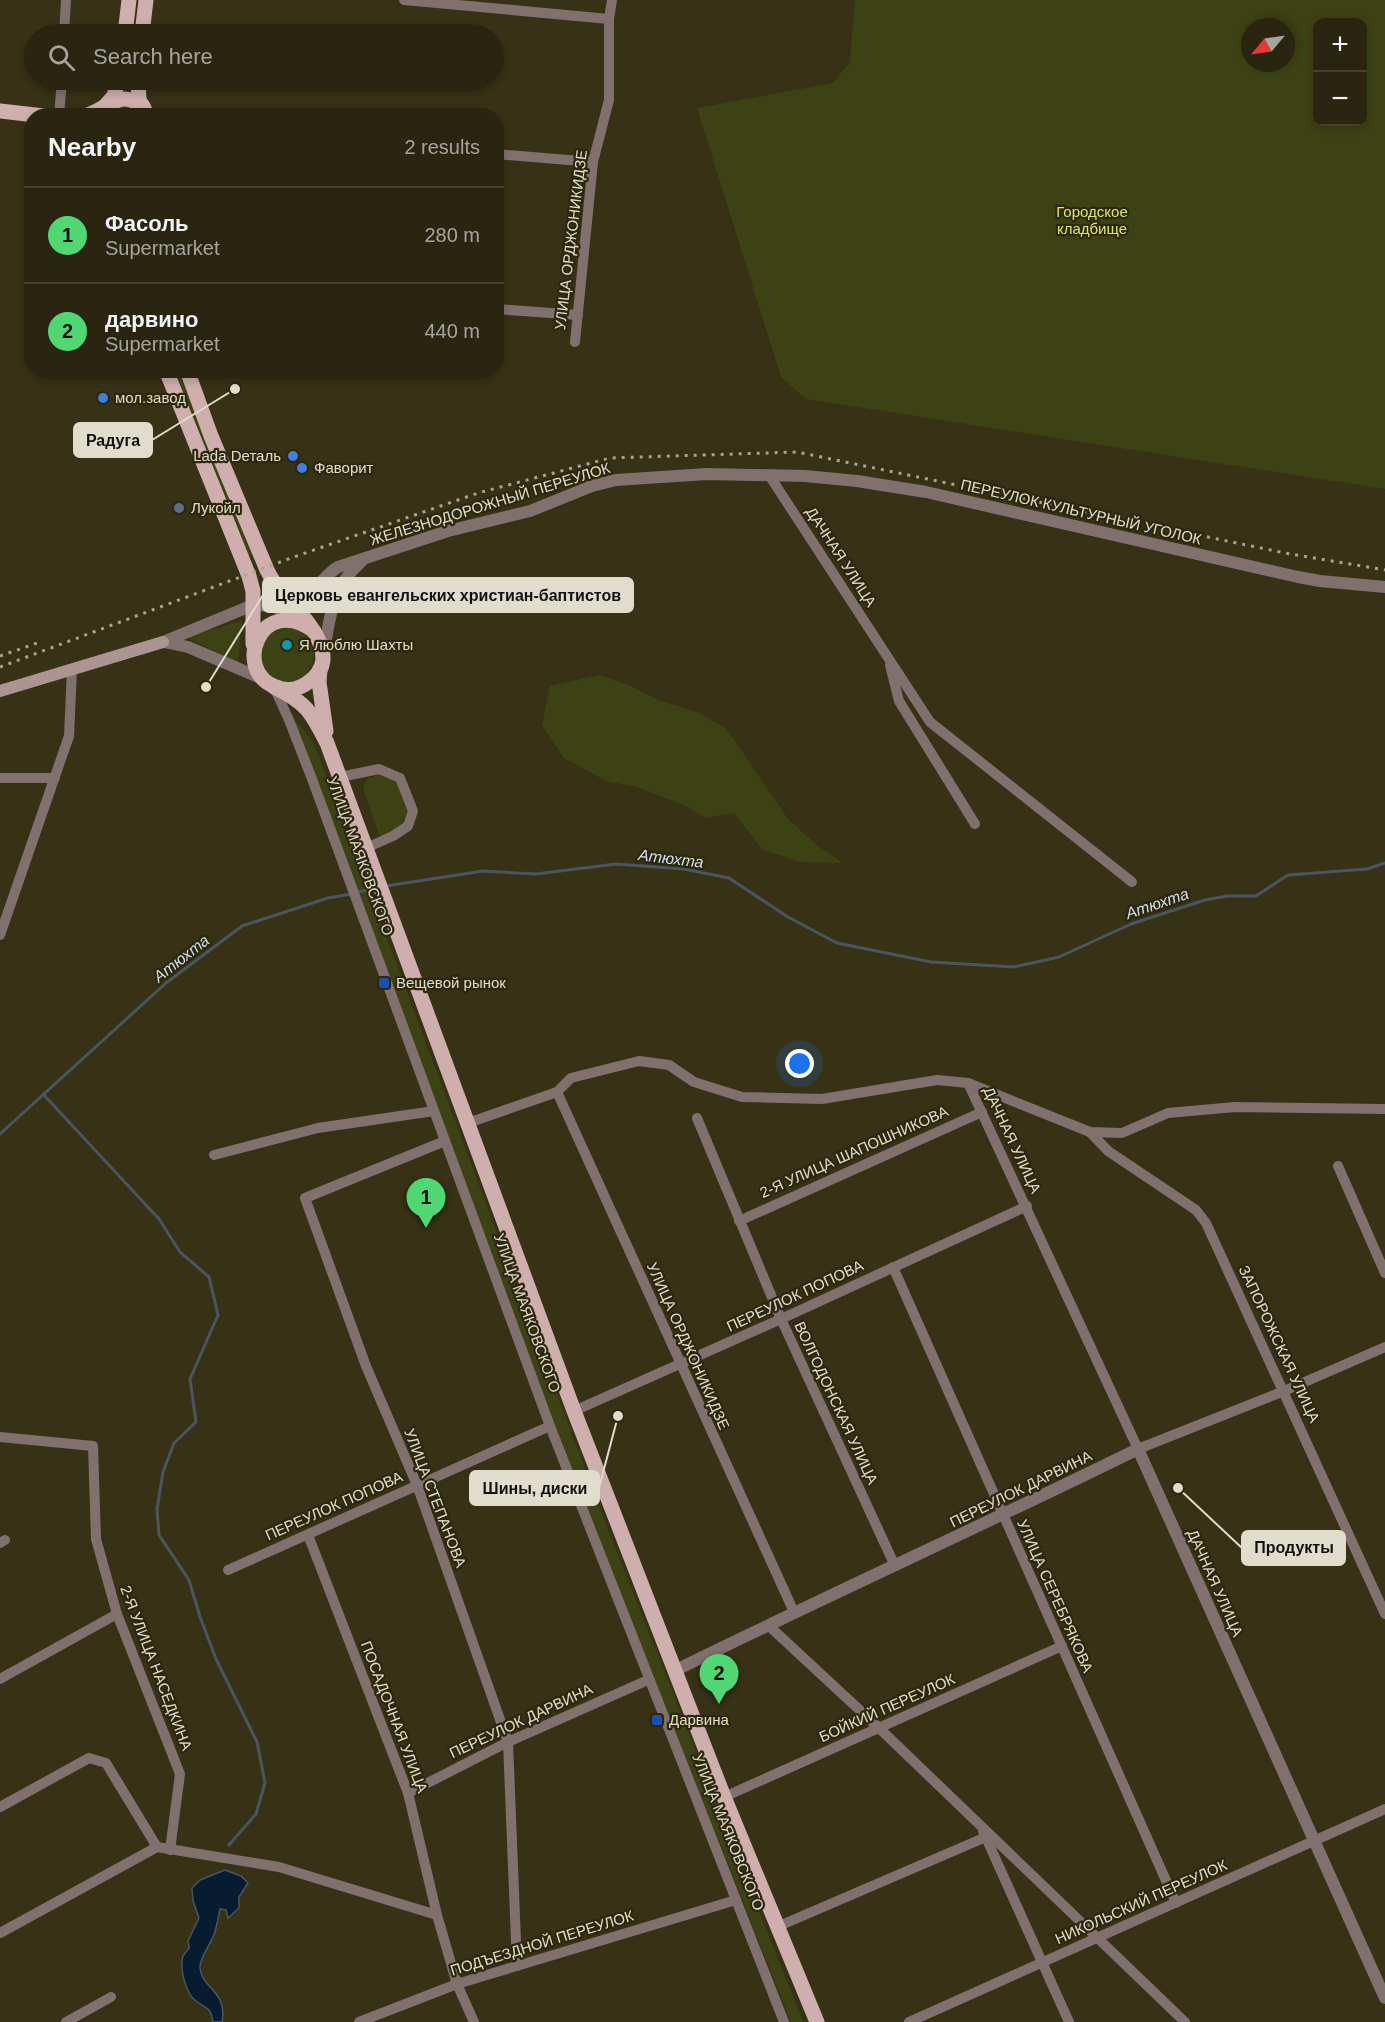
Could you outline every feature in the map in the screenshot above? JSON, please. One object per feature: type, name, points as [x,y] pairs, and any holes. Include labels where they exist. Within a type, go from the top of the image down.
[{"type":"main road","points":[[125,24],[129,0]]},
{"type":"main road","points":[[143,24],[146,0]]},
{"type":"main road","points":[[104,108],[114,96],[116,90]]},
{"type":"main road","points":[[138,90],[139,100],[143,108]]},
{"type":"main road","points":[[105,108],[111,101],[125,98],[134,101],[141,108]]},
{"type":"main road","points":[[0,111],[24,114]]},
{"type":"main road","points":[[169,378],[249,576],[253,591],[255,667],[269,683],[287,690],[300,688],[312,680],[321,663],[321,643],[308,627],[303,614],[276,587],[267,570],[190,378]]},
{"type":"main road","points":[[253,654],[256,640],[264,630],[276,622],[290,620],[308,627]]},
{"type":"main road","points":[[0,691],[163,642]]},
{"type":"main road","name":"УЛИЦА МАЯКОВСКОГО","points":[[321,663],[319,682],[327,743]]},
{"type":"main road","name":"УЛИЦА МАЯКОВСКОГО","points":[[269,683],[302,702],[312,714],[327,743],[574,1411],[724,1797],[817,2022]]},
{"type":"street","points":[[65,24],[66,0]]},
{"type":"street","points":[[405,0],[609,19]]},
{"type":"street","name":"УЛИЦА ОРДЖОНИКИДЗЕ","points":[[575,342],[593,162],[609,100],[609,19],[612,0]]},
{"type":"street","points":[[60,108],[61,90]]},
{"type":"street","points":[[504,155],[593,162]]},
{"type":"street","points":[[504,310],[578,315]]},
{"type":"street","name":"ЖЕЛЕЗНОДОРОЖНЫЙ ПЕРЕУЛОК","points":[[289,600],[315,589],[328,573],[338,567],[448,531],[530,510],[592,486],[608,482],[707,474],[769,475]]},
{"type":"street","name":"ПЕРЕУЛОК КУЛЬТУРНЫЙ УГОЛОК","points":[[769,475],[857,481],[926,492],[1298,577],[1385,586]]},
{"type":"street","name":"ДАЧНАЯ УЛИЦА","points":[[769,475],[930,722],[1132,882]]},
{"type":"street","points":[[321,663],[333,600],[340,583],[364,559]]},
{"type":"street","points":[[163,642],[253,605],[272,606],[286,612],[308,627]]},
{"type":"street","points":[[163,642],[188,647],[269,683]]},
{"type":"street","name":"ДАЧНАЯ УЛИЦА","points":[[888,656],[899,701],[975,824]]},
{"type":"street","points":[[0,935],[69,736],[72,669]]},
{"type":"street","name":"УЛИЦА МАЯКОВСКОГО","points":[[269,683],[289,720],[550,1426],[784,2022]]},
{"type":"street","points":[[340,777],[379,769],[400,778],[413,811],[408,826],[368,853]]},
{"type":"street","points":[[0,778],[56,778]]},
{"type":"street","points":[[468,1123],[557,1092],[571,1078],[639,1061],[669,1065],[693,1082],[742,1097],[822,1099],[937,1080],[968,1083],[1090,1132],[1122,1133],[1168,1113],[1235,1107],[1385,1110]]},
{"type":"street","name":"ДАЧНАЯ УЛИЦА","points":[[968,1083],[1138,1449],[1385,1998]]},
{"type":"street","name":"УЛИЦА ОРДЖОНИКИДЗЕ","points":[[557,1092],[794,1612]]},
{"type":"street","points":[[214,1155],[318,1128],[434,1111]]},
{"type":"street","name":"2-Я УЛИЦА ШАПОШНИКОВА","points":[[739,1221],[982,1112]]},
{"type":"street","name":"ВОЛГОДОНСКАЯ УЛИЦА","points":[[698,1118],[781,1320],[895,1566]]},
{"type":"street","name":"ЗАПОРОЖСКАЯ УЛИЦА","points":[[1090,1132],[1108,1151],[1196,1210],[1206,1223],[1385,1614]]},
{"type":"street","name":"УЛИЦА СТЕПАНОВА","points":[[445,1141],[305,1198],[366,1366],[417,1485],[508,1742],[517,1965]]},
{"type":"street","points":[[1338,1166],[1385,1273]]},
{"type":"street","name":"ПЕРЕУЛОК ПОПОВА","points":[[574,1411],[781,1320],[1027,1206]]},
{"type":"street","name":"УЛИЦА СЕРЕБРЯКОВА","points":[[893,1267],[1176,1903]]},
{"type":"street","name":"ПЕРЕУЛОК ДАРВИНА","points":[[674,1671],[1138,1449],[1284,1392],[1385,1347]]},
{"type":"street","name":"ПЕРЕУЛОК ПОПОВА","points":[[228,1570],[550,1426]]},
{"type":"street","name":"2-Я УЛИЦА НАСЕДКИНА","points":[[0,1437],[93,1446],[96,1539],[117,1614],[180,1774],[170,1850]]},
{"type":"street","name":"ПОСАДОЧНАЯ УЛИЦА","points":[[308,1535],[408,1793],[437,1915],[457,1984]]},
{"type":"street","points":[[0,1679],[117,1614]]},
{"type":"street","points":[[768,1625],[981,1825],[1185,2022]]},
{"type":"street","name":"БОЙКИЙ ПЕРЕУЛОК","points":[[724,1797],[1062,1646]]},
{"type":"street","name":"ПЕРЕУЛОК ДАРВИНА","points":[[408,1793],[508,1742],[648,1680]]},
{"type":"street","points":[[0,1807],[89,1758],[106,1763],[157,1846],[279,1867],[437,1915]]},
{"type":"street","name":"НИКОЛЬСКИЙ ПЕРЕУЛОК","points":[[909,2022],[1385,1809]]},
{"type":"street","points":[[981,1825],[1069,2022]]},
{"type":"street","points":[[779,1926],[986,1837]]},
{"type":"street","points":[[0,1933],[157,1846]]},
{"type":"street","name":"ПОДЪЕЗДНОЙ ПЕРЕУЛОК","points":[[359,2022],[457,1984],[736,1900]]},
{"type":"street","points":[[457,1984],[474,2022]]},
{"type":"street","points":[[66,2022],[111,1997]]},
{"type":"green space","name":"Городское кладбище","points":[[855,0],[1385,0],[1385,489],[806,399],[781,377],[697,108],[833,83],[850,62]]},
{"type":"green space","points":[[120,105],[131,108],[114,108]]},
{"type":"green space","points":[[178,378],[185,378],[253,554],[248,556]]},
{"type":"green space","points":[[242,621],[238,663],[186,637]]},
{"type":"green space","points":[[287,628],[297,630],[306,636],[312,645],[314,655],[312,665],[306,674],[297,680],[287,682],[277,680],[268,674],[262,665],[260,655],[262,645],[268,636],[277,630]]},
{"type":"green space","points":[[600,675],[631,686],[658,700],[697,712],[726,728],[788,819],[818,846],[843,863],[800,862],[763,850],[734,813],[705,818],[686,806],[637,787],[606,781],[564,758],[542,725],[550,686]]},
{"type":"green space","points":[[293,717],[313,742],[320,759],[600,1509],[803,2022],[791,2022],[588,1513]]},
{"type":"green space","points":[[381,774],[398,781],[408,808],[406,825],[380,837],[363,789],[367,779]]},
{"type":"water","points":[[225,1870],[241,1876],[248,1883],[239,1897],[239,1908],[228,1918],[226,1910],[220,1909],[212,1940],[200,1963],[201,1974],[218,1996],[223,2011],[222,2022],[213,2022],[208,2008],[192,1998],[189,1993],[183,1974],[182,1961],[199,1918],[193,1901],[192,1888],[200,1880]]},
{"type":"waterway","name":"Атюхта","points":[[386,886],[483,871],[536,874],[616,864],[684,869],[729,878],[788,917],[837,943],[931,962],[1014,967],[1059,957],[1131,924],[1205,900],[1227,896],[1256,896],[1288,875],[1367,869],[1385,863]]},
{"type":"waterway","name":"Атюхта","points":[[357,892],[377,888]]},
{"type":"waterway","name":"Атюхта","points":[[0,1134],[166,983],[242,926],[328,898],[351,894]]},
{"type":"waterway","points":[[43,1094],[159,1219],[180,1252],[209,1277],[218,1315],[190,1379],[196,1422],[174,1443],[163,1472],[157,1509],[159,1535],[189,1580],[216,1659],[257,1742],[265,1783],[256,1814],[229,1845]]},
{"type":"railway","points":[[0,667],[291,558],[478,493],[610,458],[797,452],[1285,553],[1385,570]]},
{"type":"railway","points":[[0,656],[40,642]]},
{"type":"place","name":"Радуга","points":[[235,389]]},
{"type":"place","name":"мол.завод","points":[[103,398]]},
{"type":"place","name":"Lada Dеталь","points":[[293,456]]},
{"type":"place","name":"Фаворит","points":[[302,468]]},
{"type":"place","name":"Лукойл","points":[[179,508]]},
{"type":"place","name":"Я люблю Шахты","points":[[287,645]]},
{"type":"place","name":"Церковь евангельских христиан-баптистов","points":[[206,687]]},
{"type":"place","name":"Вещевой рынок","points":[[384,983]]},
{"type":"place","name":"Фасоль","points":[[426,1228]]},
{"type":"place","name":"Шины, диски","points":[[618,1416]]},
{"type":"place","name":"Продукты","points":[[1178,1488]]},
{"type":"place","name":"дарвино","points":[[719,1704]]},
{"type":"place","name":"Дарвина","points":[[657,1720]]}]
